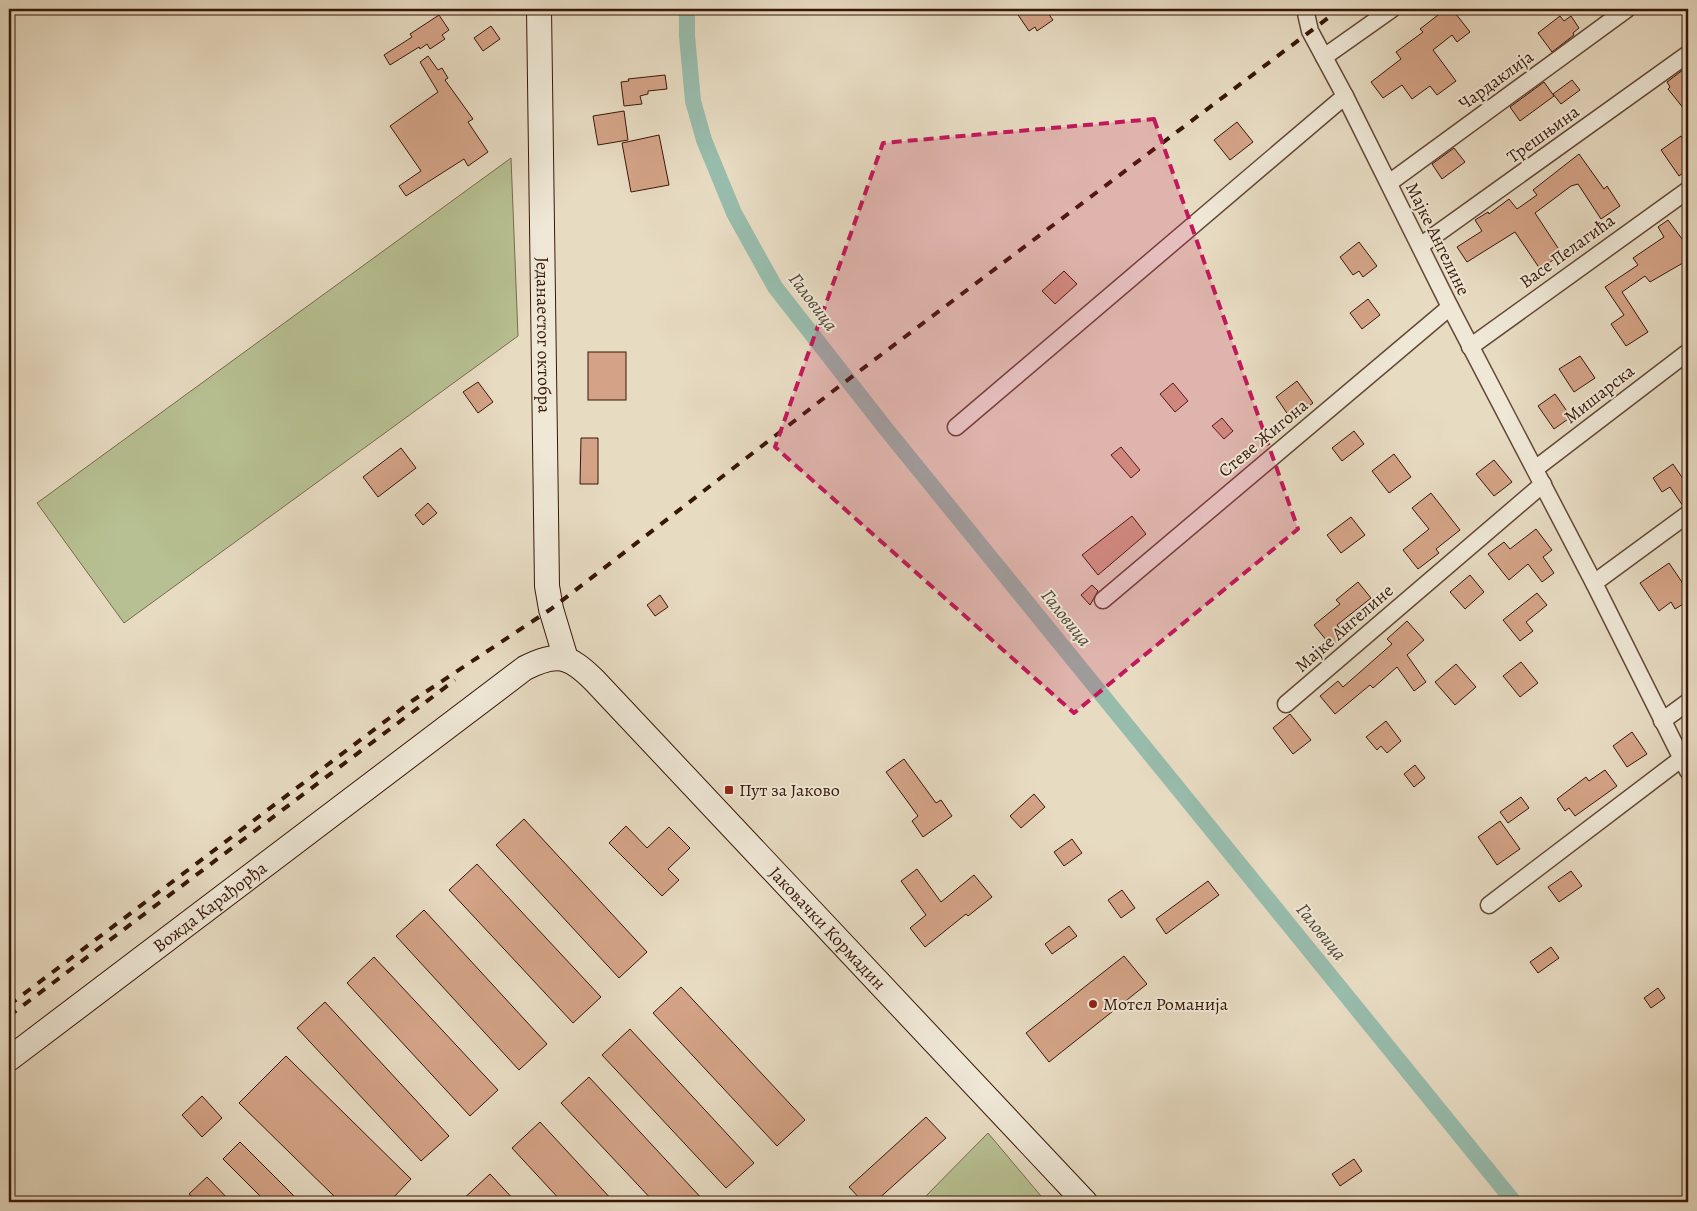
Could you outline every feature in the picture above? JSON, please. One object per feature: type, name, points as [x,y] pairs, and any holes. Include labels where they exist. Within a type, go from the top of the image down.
[{"type":"main road","name":"Једанаестог октобра","points":[[539,9],[546,586],[566,659]]},
{"type":"main road","name":"Вожда Карађорђа","points":[[9,1059],[525,668],[543,659],[566,659]]},
{"type":"main road","name":"Јаковачки Кормадин","points":[[566,659],[580,667],[600,687],[1086,1202]]},
{"type":"street","name":"Мајке Ангелине","points":[[1304,9],[1310,31],[1345,96],[1470,347],[1594,583],[1684,765],[1489,905]]},
{"type":"street","points":[[1324,57],[1392,9]]},
{"type":"street","name":"Чардаклија","points":[[1388,183],[1627,9]]},
{"type":"street","name":"Трешњина","points":[[1420,246],[1688,54]]},
{"type":"street","points":[[956,427],[1345,96]]},
{"type":"street","name":"Васе Пелагића","points":[[1470,347],[1688,190]]},
{"type":"street","name":"Стеве Жигона","points":[[1103,600],[1450,307]]},
{"type":"street","name":"Мишарска","points":[[1535,469],[1688,352]]},
{"type":"street","name":"Мајке Ангелине","points":[[1286,704],[1543,484]]},
{"type":"street","points":[[1594,583],[1688,514]]},
{"type":"street","points":[[1662,721],[1688,702]]},
{"type":"highlighted area","points":[[1154,119],[1298,529],[1074,713],[775,447],[883,143]]},
{"type":"green space","points":[[511,158],[518,336],[124,623],[37,503]]},
{"type":"green space","points":[[988,1133],[1046,1202],[920,1202]]},
{"type":"building","points":[[1014,9],[1045,9],[1053,20],[1037,31],[1035,27],[1029,31]]},
{"type":"building","points":[[1434,9],[1452,9],[1470,32],[1457,42],[1452,35],[1433,50],[1456,81],[1437,95],[1430,86],[1412,99],[1402,85],[1383,98],[1371,82],[1401,59],[1396,52],[1423,32],[1420,29],[1438,15]]},
{"type":"building","points":[[439,15],[449,30],[442,35],[445,39],[430,49],[427,44],[420,49],[419,47],[390,65],[384,55],[412,37],[410,34]]},
{"type":"building","points":[[1560,16],[1564,21],[1571,16],[1579,28],[1573,33],[1574,35],[1552,52],[1538,33]]},
{"type":"building","points":[[491,26],[500,39],[483,51],[474,38]]},
{"type":"building","points":[[428,56],[438,70],[442,68],[448,78],[445,80],[473,119],[468,122],[488,152],[468,166],[464,159],[406,196],[399,186],[421,171],[390,126],[438,92],[420,62]]},
{"type":"building","points":[[1688,66],[1688,114],[1668,89],[1670,87],[1667,82]]},
{"type":"building","points":[[665,75],[667,89],[648,91],[648,94],[640,96],[642,104],[624,106],[621,82],[629,81],[628,79]]},
{"type":"building","points":[[1572,80],[1580,90],[1561,104],[1553,94]]},
{"type":"building","points":[[1544,82],[1554,96],[1520,121],[1510,107]]},
{"type":"building","points":[[624,111],[628,140],[598,145],[593,116]]},
{"type":"building","points":[[1237,122],[1253,142],[1230,160],[1214,140]]},
{"type":"building","points":[[659,135],[669,185],[631,192],[622,143]]},
{"type":"building","points":[[1681,136],[1688,147],[1688,169],[1679,176],[1661,150]]},
{"type":"building","points":[[1454,148],[1465,162],[1442,179],[1432,164]]},
{"type":"building","points":[[1579,154],[1604,189],[1607,186],[1620,206],[1601,219],[1578,184],[1571,186],[1535,213],[1562,254],[1540,269],[1515,232],[1467,262],[1457,247],[1482,231],[1475,220],[1488,212],[1489,214],[1509,199],[1517,209],[1537,195],[1533,190]]},
{"type":"building","points":[[1668,220],[1688,247],[1688,260],[1650,282],[1645,276],[1622,292],[1648,332],[1626,346],[1611,324],[1624,315],[1605,287],[1638,265],[1633,258],[1664,237],[1658,227]]},
{"type":"building","points":[[1359,242],[1377,266],[1363,277],[1359,271],[1353,275],[1340,257]]},
{"type":"building","points":[[1064,271],[1077,284],[1055,304],[1042,291]]},
{"type":"building","points":[[1368,299],[1380,315],[1362,329],[1350,313]]},
{"type":"building","points":[[588,352],[626,352],[626,400],[588,400]]},
{"type":"building","points":[[1580,356],[1595,378],[1574,392],[1559,369]]},
{"type":"building","points":[[1297,381],[1313,403],[1291,419],[1276,397]]},
{"type":"building","points":[[478,382],[493,402],[478,413],[463,392]]},
{"type":"building","points":[[1173,383],[1188,401],[1175,412],[1160,394]]},
{"type":"building","points":[[1555,394],[1571,417],[1554,429],[1538,406]]},
{"type":"building","points":[[1222,418],[1233,431],[1224,439],[1212,426]]},
{"type":"building","points":[[1354,431],[1364,444],[1342,461],[1332,448]]},
{"type":"building","points":[[581,438],[598,438],[598,484],[580,484]]},
{"type":"building","points":[[1121,447],[1140,470],[1131,478],[1111,455]]},
{"type":"building","points":[[401,448],[416,468],[378,497],[363,477]]},
{"type":"building","points":[[1394,454],[1411,477],[1389,493],[1372,471]]},
{"type":"building","points":[[1494,460],[1512,482],[1494,496],[1476,474]]},
{"type":"building","points":[[1673,464],[1688,486],[1688,504],[1683,506],[1670,487],[1662,492],[1653,478]]},
{"type":"building","points":[[1431,493],[1460,530],[1436,549],[1439,553],[1418,569],[1403,550],[1429,529],[1412,508]]},
{"type":"building","points":[[428,503],[437,513],[423,525],[415,515]]},
{"type":"building","points":[[1132,516],[1146,534],[1098,575],[1082,555]]},
{"type":"building","points":[[1351,517],[1365,535],[1341,553],[1327,535]]},
{"type":"building","points":[[1536,529],[1552,550],[1543,557],[1554,573],[1542,582],[1528,564],[1509,580],[1488,554],[1504,542],[1510,549]]},
{"type":"building","points":[[1669,563],[1688,591],[1688,601],[1675,609],[1671,602],[1659,611],[1640,583]]},
{"type":"building","points":[[1470,575],[1484,592],[1465,609],[1450,592]]},
{"type":"building","points":[[1358,582],[1371,598],[1337,625],[1345,635],[1331,646],[1314,625],[1340,604],[1336,600]]},
{"type":"building","points":[[1092,585],[1098,591],[1090,605],[1081,595]]},
{"type":"building","points":[[1537,593],[1547,605],[1526,622],[1533,631],[1520,641],[1503,620]]},
{"type":"building","points":[[660,595],[668,607],[655,616],[647,605]]},
{"type":"building","points":[[1407,621],[1424,640],[1407,655],[1426,682],[1414,691],[1397,667],[1373,688],[1370,685],[1335,714],[1320,696],[1338,681],[1343,687],[1392,644],[1387,639]]},
{"type":"building","points":[[1521,662],[1538,683],[1520,697],[1503,676]]},
{"type":"building","points":[[1456,664],[1476,687],[1455,705],[1435,682]]},
{"type":"building","points":[[1290,714],[1311,740],[1293,754],[1273,728]]},
{"type":"building","points":[[1386,721],[1401,741],[1387,753],[1381,746],[1377,750],[1366,737]]},
{"type":"building","points":[[1632,732],[1647,754],[1627,767],[1613,746]]},
{"type":"building","points":[[904,759],[936,803],[941,800],[952,816],[923,837],[912,821],[918,816],[886,772]]},
{"type":"building","points":[[1415,765],[1425,778],[1414,787],[1404,774]]},
{"type":"building","points":[[1605,770],[1617,786],[1575,816],[1569,808],[1565,811],[1557,799],[1586,777],[1589,781]]},
{"type":"building","points":[[1034,794],[1045,807],[1021,828],[1010,816]]},
{"type":"building","points":[[1521,797],[1529,808],[1508,823],[1500,812]]},
{"type":"building","points":[[524,819],[647,952],[619,978],[496,845]]},
{"type":"building","points":[[1500,821],[1520,849],[1497,865],[1478,837]]},
{"type":"building","points":[[626,826],[647,848],[669,827],[690,848],[668,869],[679,880],[662,896],[609,843]]},
{"type":"building","points":[[1072,839],[1082,853],[1064,866],[1054,852]]},
{"type":"building","points":[[477,864],[601,997],[573,1023],[449,890]]},
{"type":"building","points":[[917,869],[941,902],[974,875],[992,897],[968,916],[966,914],[925,947],[910,928],[926,915],[901,881]]},
{"type":"building","points":[[1571,871],[1582,886],[1559,902],[1548,887]]},
{"type":"building","points":[[1208,881],[1219,895],[1166,934],[1156,919]]},
{"type":"building","points":[[1122,890],[1135,908],[1121,918],[1108,900]]},
{"type":"building","points":[[424,910],[547,1044],[519,1070],[396,936]]},
{"type":"building","points":[[1069,926],[1077,936],[1052,954],[1045,944]]},
{"type":"building","points":[[1551,947],[1559,958],[1538,973],[1530,962]]},
{"type":"building","name":"Мотел Романија","points":[[1124,956],[1147,984],[1049,1062],[1026,1033]]},
{"type":"building","points":[[374,957],[498,1090],[470,1116],[347,983]]},
{"type":"building","points":[[681,987],[805,1120],[777,1146],[653,1013]]},
{"type":"building","points":[[1658,988],[1665,998],[1651,1008],[1644,998]]},
{"type":"building","points":[[325,1002],[449,1136],[421,1161],[297,1028]]},
{"type":"building","points":[[630,1029],[754,1163],[726,1188],[602,1055]]},
{"type":"building","points":[[286,1056],[411,1179],[389,1202],[340,1202],[239,1103]]},
{"type":"building","points":[[589,1077],[705,1202],[654,1202],[561,1103]]},
{"type":"building","points":[[202,1096],[222,1118],[202,1137],[182,1115]]},
{"type":"building","points":[[926,1117],[946,1138],[875,1202],[863,1202],[849,1187]]},
{"type":"building","points":[[540,1122],[614,1202],[562,1202],[512,1148]]},
{"type":"building","points":[[240,1142],[300,1202],[266,1202],[223,1159]]},
{"type":"building","points":[[1354,1159],[1362,1171],[1340,1186],[1332,1174]]},
{"type":"building","points":[[490,1174],[516,1202],[460,1202]]},
{"type":"building","points":[[207,1177],[231,1202],[198,1202],[189,1194]]},
{"type":"waterway","name":"Галовица","points":[[687,9],[687,36],[693,101],[704,140],[734,213],[775,287],[886,429],[1514,1202]]},
{"type":"railway","points":[[9,1005],[412,701],[551,609],[837,388],[1340,9]]},
{"type":"railway","points":[[9,1016],[455,680]]},
{"type":"place","name":"Пут за Јаково","points":[[729,790]]},
{"type":"place","name":"Мотел Романија","points":[[1093,1004]]}]
